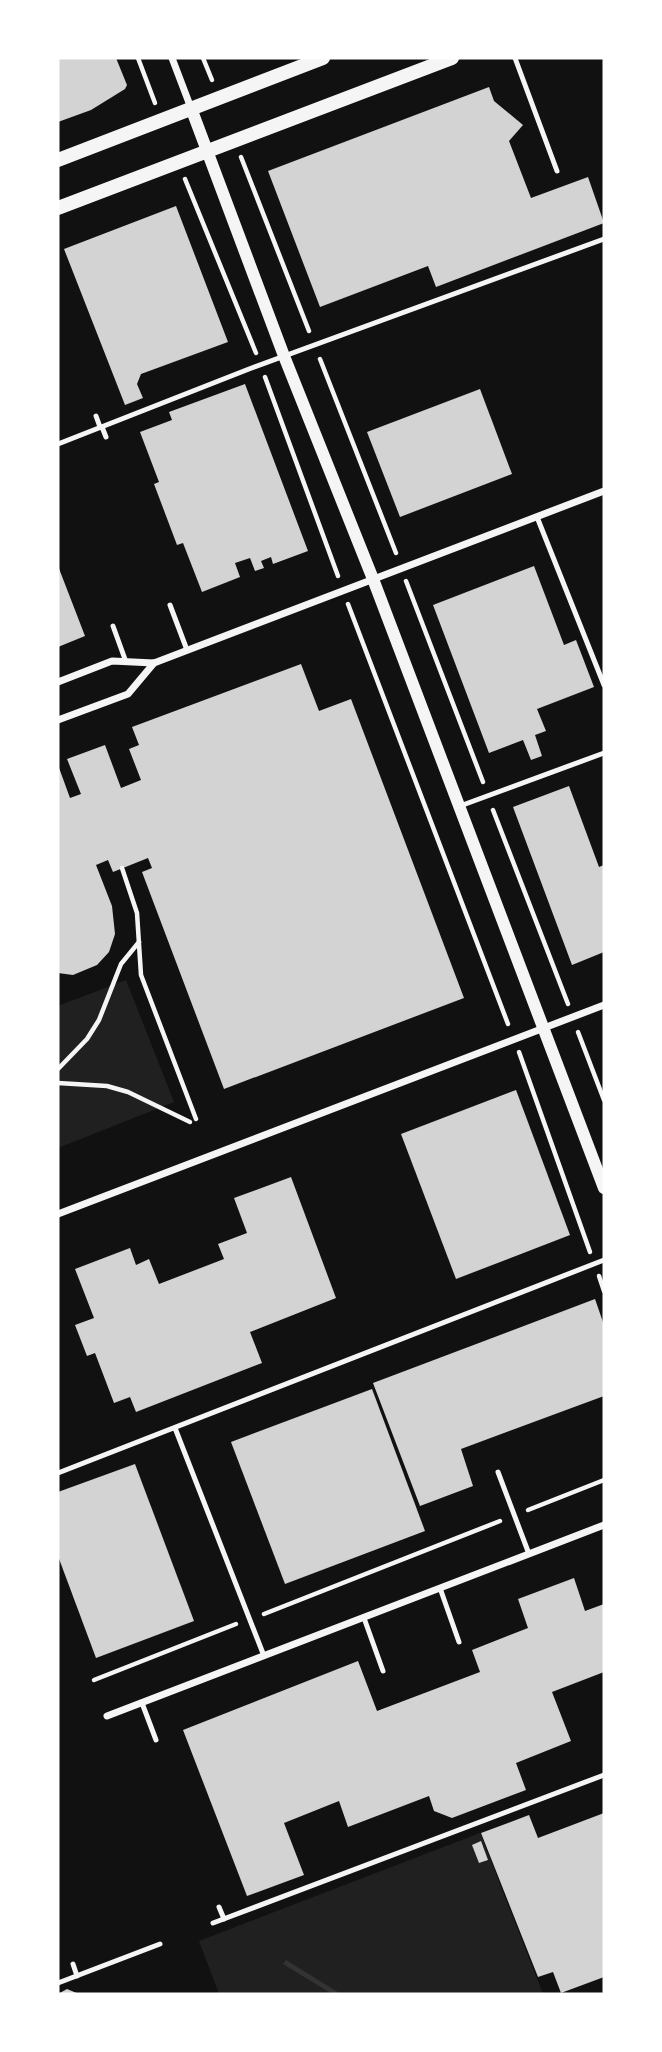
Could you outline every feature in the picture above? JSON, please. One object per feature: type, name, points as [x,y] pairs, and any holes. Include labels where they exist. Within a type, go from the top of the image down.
[{"type":"main road","points":[[58,160],[324,58]]},
{"type":"main road","points":[[58,208],[452,58]]},
{"type":"street","points":[[172,58],[604,1188]]},
{"type":"street","points":[[58,682],[112,661],[154,663],[604,491]]},
{"type":"street","points":[[58,720],[128,694],[154,663]]},
{"type":"street","points":[[58,1214],[604,1005]]},
{"type":"street","points":[[107,1716],[604,1525]]},
{"type":"lane","points":[[515,58],[557,171]]},
{"type":"lane","points":[[58,443],[284,356],[604,239]]},
{"type":"lane","points":[[96,416],[106,436]]},
{"type":"lane","points":[[537,517],[604,685]]},
{"type":"lane","points":[[170,605],[187,650]]},
{"type":"lane","points":[[113,626],[126,662]]},
{"type":"lane","points":[[458,807],[604,753]]},
{"type":"lane","points":[[58,1473],[604,1260]]},
{"type":"lane","points":[[174,1427],[264,1656]]},
{"type":"lane","points":[[498,1472],[529,1554]]},
{"type":"lane","points":[[440,1588],[459,1642]]},
{"type":"lane","points":[[364,1618],[383,1671]]},
{"type":"lane","points":[[142,1703],[156,1740]]},
{"type":"lane","points":[[213,1923],[604,1775]]},
{"type":"lane","points":[[219,1907],[224,1919]]},
{"type":"lane","points":[[58,1983],[160,1944]]},
{"type":"lane","points":[[73,1964],[77,1976]]},
{"type":"path","points":[[138,58],[162,119]]},
{"type":"path","points":[[178,161],[261,365],[343,591],[514,1039],[604,1291]]},
{"type":"path","points":[[122,868],[137,913],[141,975],[146,992],[196,1119]]},
{"type":"path","points":[[58,1069],[87,1039],[99,1020],[121,964],[139,941]]},
{"type":"path","points":[[58,1083],[107,1086],[128,1092],[190,1122]]},
{"type":"path","points":[[94,1680],[604,1480]]},
{"type":"shaded area","points":[[126,980],[174,1102],[58,1148],[58,1006]]},
{"type":"shaded area","points":[[480,1833],[543,1994],[219,1994],[199,1941]]},
{"type":"shaded area","points":[[286,1960],[341,1994],[332,1994],[283,1964]]},
{"type":"building","points":[[58,58],[116,58],[127,85],[125,89],[91,110],[58,122]]},
{"type":"building","points":[[489,87],[494,101],[523,125],[509,141],[531,198],[588,177],[604,223],[436,287],[428,266],[320,307],[268,171]]},
{"type":"building","points":[[176,206],[228,342],[141,374],[137,384],[143,398],[125,405],[64,249]]},
{"type":"building","points":[[245,384],[308,551],[273,564],[271,557],[261,561],[264,568],[255,571],[250,558],[235,563],[240,577],[202,592],[183,543],[177,545],[154,484],[159,482],[140,432],[172,420],[169,412]]},
{"type":"building","points":[[480,389],[512,474],[400,517],[367,432]]},
{"type":"building","points":[[58,566],[85,636],[58,647]]},
{"type":"building","points":[[534,566],[564,645],[576,640],[594,687],[537,709],[546,731],[535,735],[542,756],[531,760],[523,740],[489,753],[433,605]]},
{"type":"building","points":[[301,664],[319,711],[351,699],[464,998],[224,1089],[142,872],[152,868],[148,858],[113,872],[108,860],[96,865],[112,906],[115,934],[109,952],[97,965],[73,975],[58,973],[58,765],[70,798],[81,794],[67,759],[105,745],[121,788],[141,780],[129,749],[139,745],[132,727]]},
{"type":"building","points":[[569,786],[599,867],[604,865],[604,952],[572,965],[513,807]]},
{"type":"building","points":[[516,1090],[570,1235],[456,1279],[401,1134]]},
{"type":"building","points":[[291,1177],[336,1298],[250,1332],[262,1363],[136,1412],[130,1397],[114,1403],[95,1353],[87,1356],[75,1325],[94,1318],[75,1269],[130,1248],[136,1265],[149,1259],[159,1284],[224,1259],[218,1244],[247,1233],[234,1198]]},
{"type":"building","points":[[595,1299],[604,1325],[604,1396],[461,1449],[473,1486],[420,1506],[373,1383]]},
{"type":"building","points":[[372,1389],[425,1531],[285,1584],[231,1442]]},
{"type":"building","points":[[135,1464],[194,1621],[96,1658],[58,1556],[58,1492]]},
{"type":"building","points":[[574,1578],[585,1611],[604,1604],[604,1672],[552,1692],[571,1741],[516,1763],[526,1790],[452,1818],[434,1811],[429,1796],[348,1827],[339,1801],[284,1823],[304,1875],[247,1896],[183,1730],[358,1661],[377,1711],[480,1672],[472,1650],[528,1628],[518,1599]]},
{"type":"building","points":[[604,1813],[604,1977],[561,1993],[553,1972],[538,1977],[481,1833],[529,1815],[538,1838]]},
{"type":"building","points":[[481,1841],[488,1860],[479,1863],[472,1845]]},
{"type":"building","points":[[67,1989],[79,1994],[58,1994]]}]
